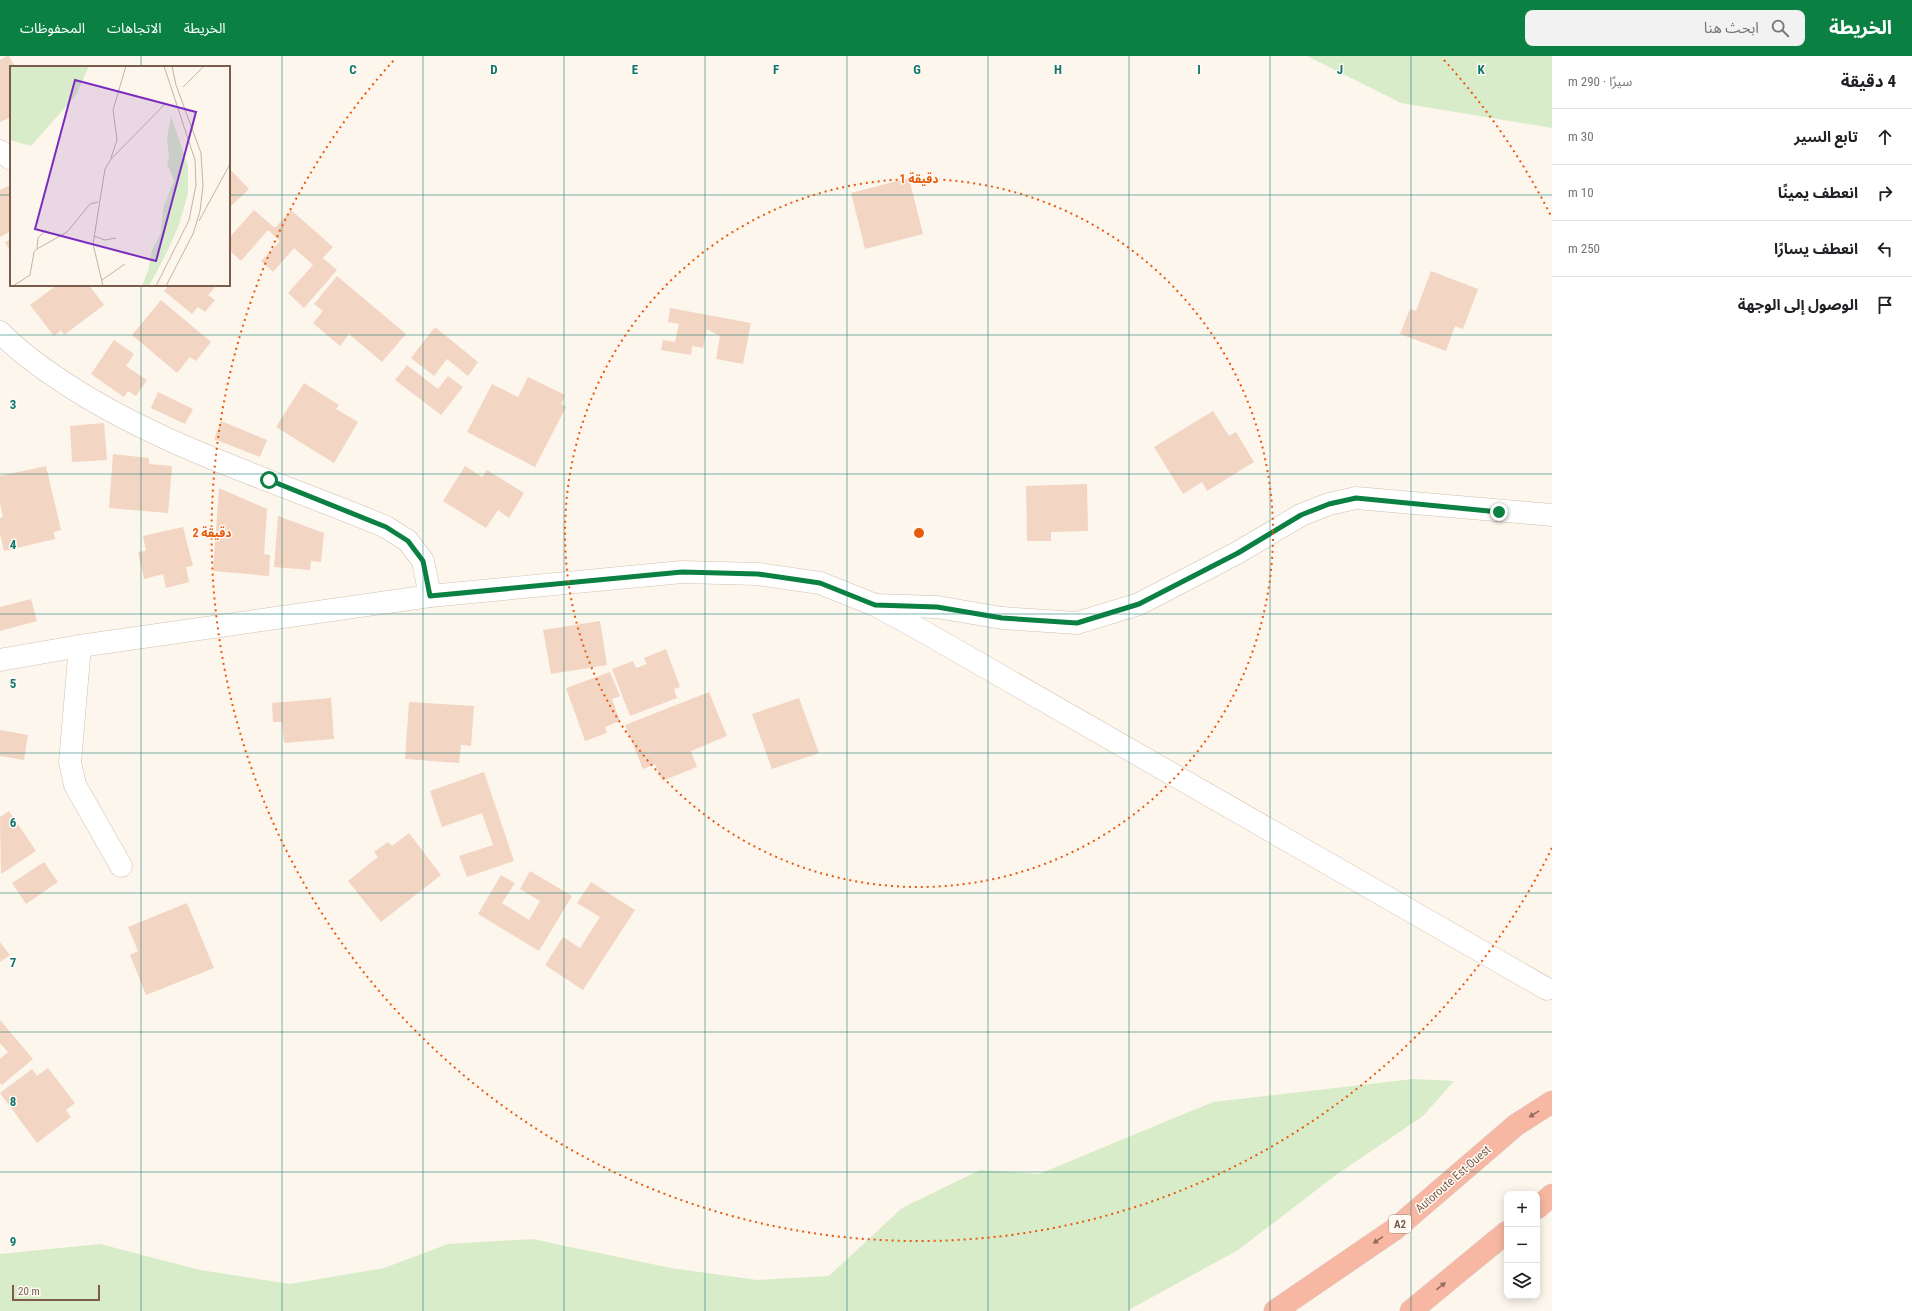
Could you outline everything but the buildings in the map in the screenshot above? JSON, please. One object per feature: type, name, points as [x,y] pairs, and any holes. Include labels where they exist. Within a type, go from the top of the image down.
[{"type":"highway","name":"Autoroute Est-Ouest","points":[[1275,1311],[1395,1229],[1516,1125],[1552,1102]]},
{"type":"highway","points":[[1540,1205],[1552,1195]]},
{"type":"highway","points":[[1411,1311],[1504,1234]]},
{"type":"main road","points":[[0,151],[10,158]]},
{"type":"main road","points":[[0,332],[49,374],[106,409],[185,448],[386,527],[408,541],[423,561],[430,596]]},
{"type":"main road","points":[[875,605],[937,607],[1002,618],[1077,623],[1139,604],[1238,553],[1301,515],[1329,504],[1356,498],[1552,515]]},
{"type":"main road","points":[[0,660],[80,646],[430,596],[682,572],[750,574],[820,583],[875,605],[919,629],[1547,989]]},
{"type":"main road","points":[[80,646],[70,762],[75,785],[121,866]]},
{"type":"green space","points":[[1307,56],[1552,56],[1552,128],[1401,103]]},
{"type":"green space","points":[[1413,1079],[1454,1081],[1423,1116],[1336,1175],[1238,1250],[1127,1311],[0,1311],[0,1254],[100,1244],[200,1270],[290,1284],[384,1268],[448,1244],[532,1239],[671,1268],[757,1280],[829,1276],[902,1208],[980,1170],[1039,1174],[1213,1102]]},
{"type":"route","points":[[269,480],[386,527],[408,541],[423,561],[430,596],[682,572],[758,574],[820,583],[875,605],[937,607],[1002,618],[1077,623],[1108,615],[1139,604],[1238,553],[1301,515],[1329,504],[1356,498],[1499,512]]}]
